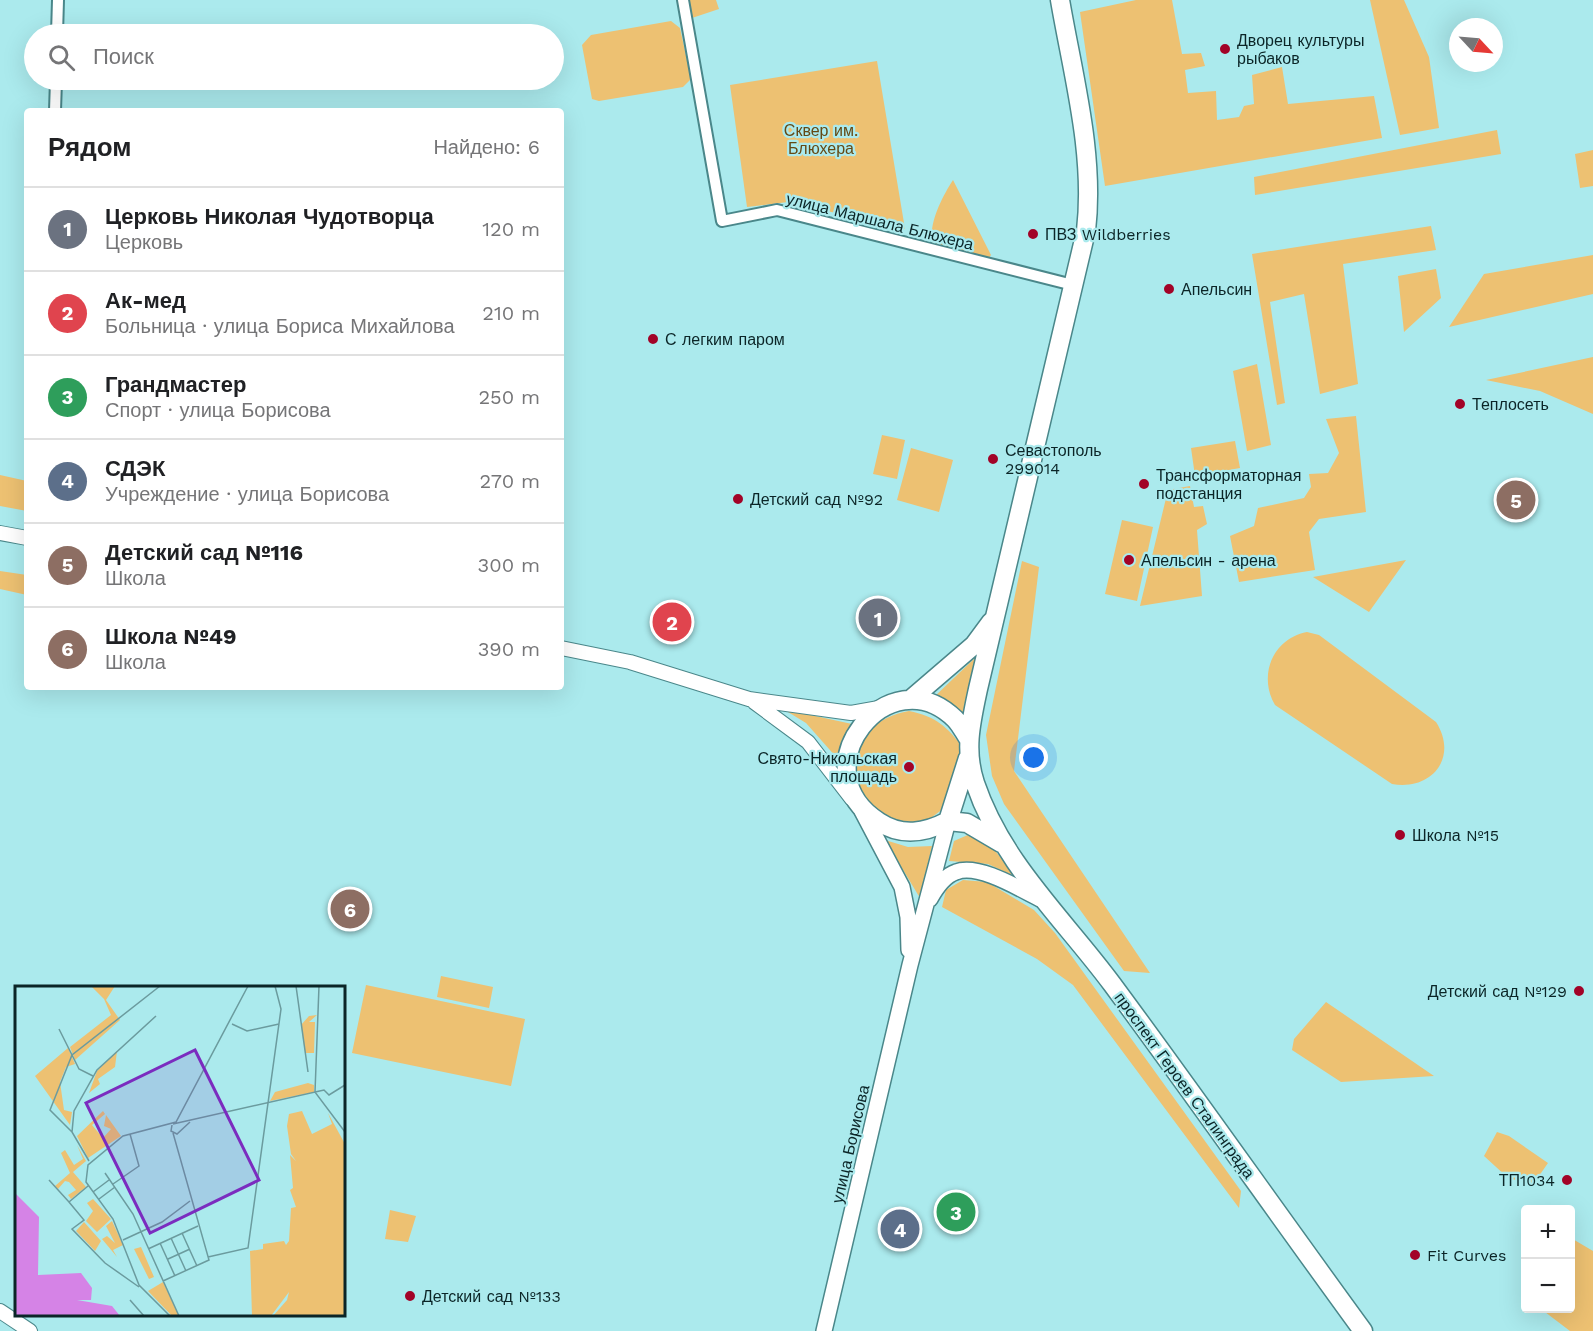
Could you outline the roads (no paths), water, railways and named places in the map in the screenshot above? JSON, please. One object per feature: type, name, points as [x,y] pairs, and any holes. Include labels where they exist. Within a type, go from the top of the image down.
[{"type":"main road","name":"проспект Героев Сталинграда","points":[[1060,0],[1087,157],[1090,200],[1086,231],[968,738],[968,758],[975,782],[1001,843],[1040,898],[1110,982],[1363,1331]]},
{"type":"main road","name":"проспект Героев Сталинграда","points":[[910,700],[974,645],[996,616]]},
{"type":"main road","points":[[968,738],[955,718],[933,704],[910,700],[879,708],[862,723],[851,741],[846,763],[847,777],[862,811],[885,826],[906,832],[929,831],[948,821],[968,758]]},
{"type":"main road","name":"улица Борисова","points":[[862,811],[902,887],[908,917],[910,965]]},
{"type":"main road","name":"проспект Героев Сталинграда","points":[[948,821],[967,823],[1001,843]]},
{"type":"main road","name":"улица Борисова","points":[[824,1331],[910,965],[948,821]]},
{"type":"main road","points":[[925,906],[939,884],[957,871],[984,872],[1040,898]]},
{"type":"street","points":[[57,24],[58,0]]},
{"type":"street","name":"улица Маршала Блюхера","points":[[682,0],[722,221],[777,210],[1073,285]]},
{"type":"street","points":[[55,108],[56,90]]},
{"type":"street","points":[[0,533],[24,537]]},
{"type":"street","points":[[564,649],[630,662],[750,699],[851,713],[879,708]]},
{"type":"street","points":[[750,699],[808,742],[862,811]]},
{"type":"street","points":[[0,1311],[30,1331]]},
{"type":"place","name":"Дворец культуры рыбаков","points":[[1225,49]]},
{"type":"place","name":"ПВЗ Wildberries","points":[[1033,234]]},
{"type":"place","name":"Апельсин","points":[[1169,289]]},
{"type":"place","name":"С легким паром","points":[[653,339]]},
{"type":"place","name":"Теплосеть","points":[[1460,404]]},
{"type":"place","name":"Севастополь 299014","points":[[993,459]]},
{"type":"place","name":"Трансформаторная подстанция","points":[[1144,484]]},
{"type":"place","name":"Детский сад №92","points":[[738,499]]},
{"type":"place","name":"Детский сад №116","points":[[1516,500]]},
{"type":"place","name":"Апельсин - арена","points":[[1129,560]]},
{"type":"place","name":"Церковь Николая Чудотворца","points":[[878,618]]},
{"type":"place","name":"Ак-мед","points":[[672,622]]},
{"type":"place","name":"Свято-Никольская площадь","points":[[909,767]]},
{"type":"place","name":"Школа №15","points":[[1400,835]]},
{"type":"place","name":"Школа №49","points":[[350,909]]},
{"type":"place","name":"Детский сад №129","points":[[1579,991]]},
{"type":"place","name":"ТП1034","points":[[1567,1180]]},
{"type":"place","name":"Грандмастер","points":[[956,1212]]},
{"type":"place","name":"СДЭК","points":[[900,1229]]},
{"type":"place","name":"Fit Curves","points":[[1415,1255]]},
{"type":"place","name":"Детский сад №133","points":[[410,1296]]},
{"type":"park label","name":"Сквер им. Блюхера","points":[[821,139]]}]
